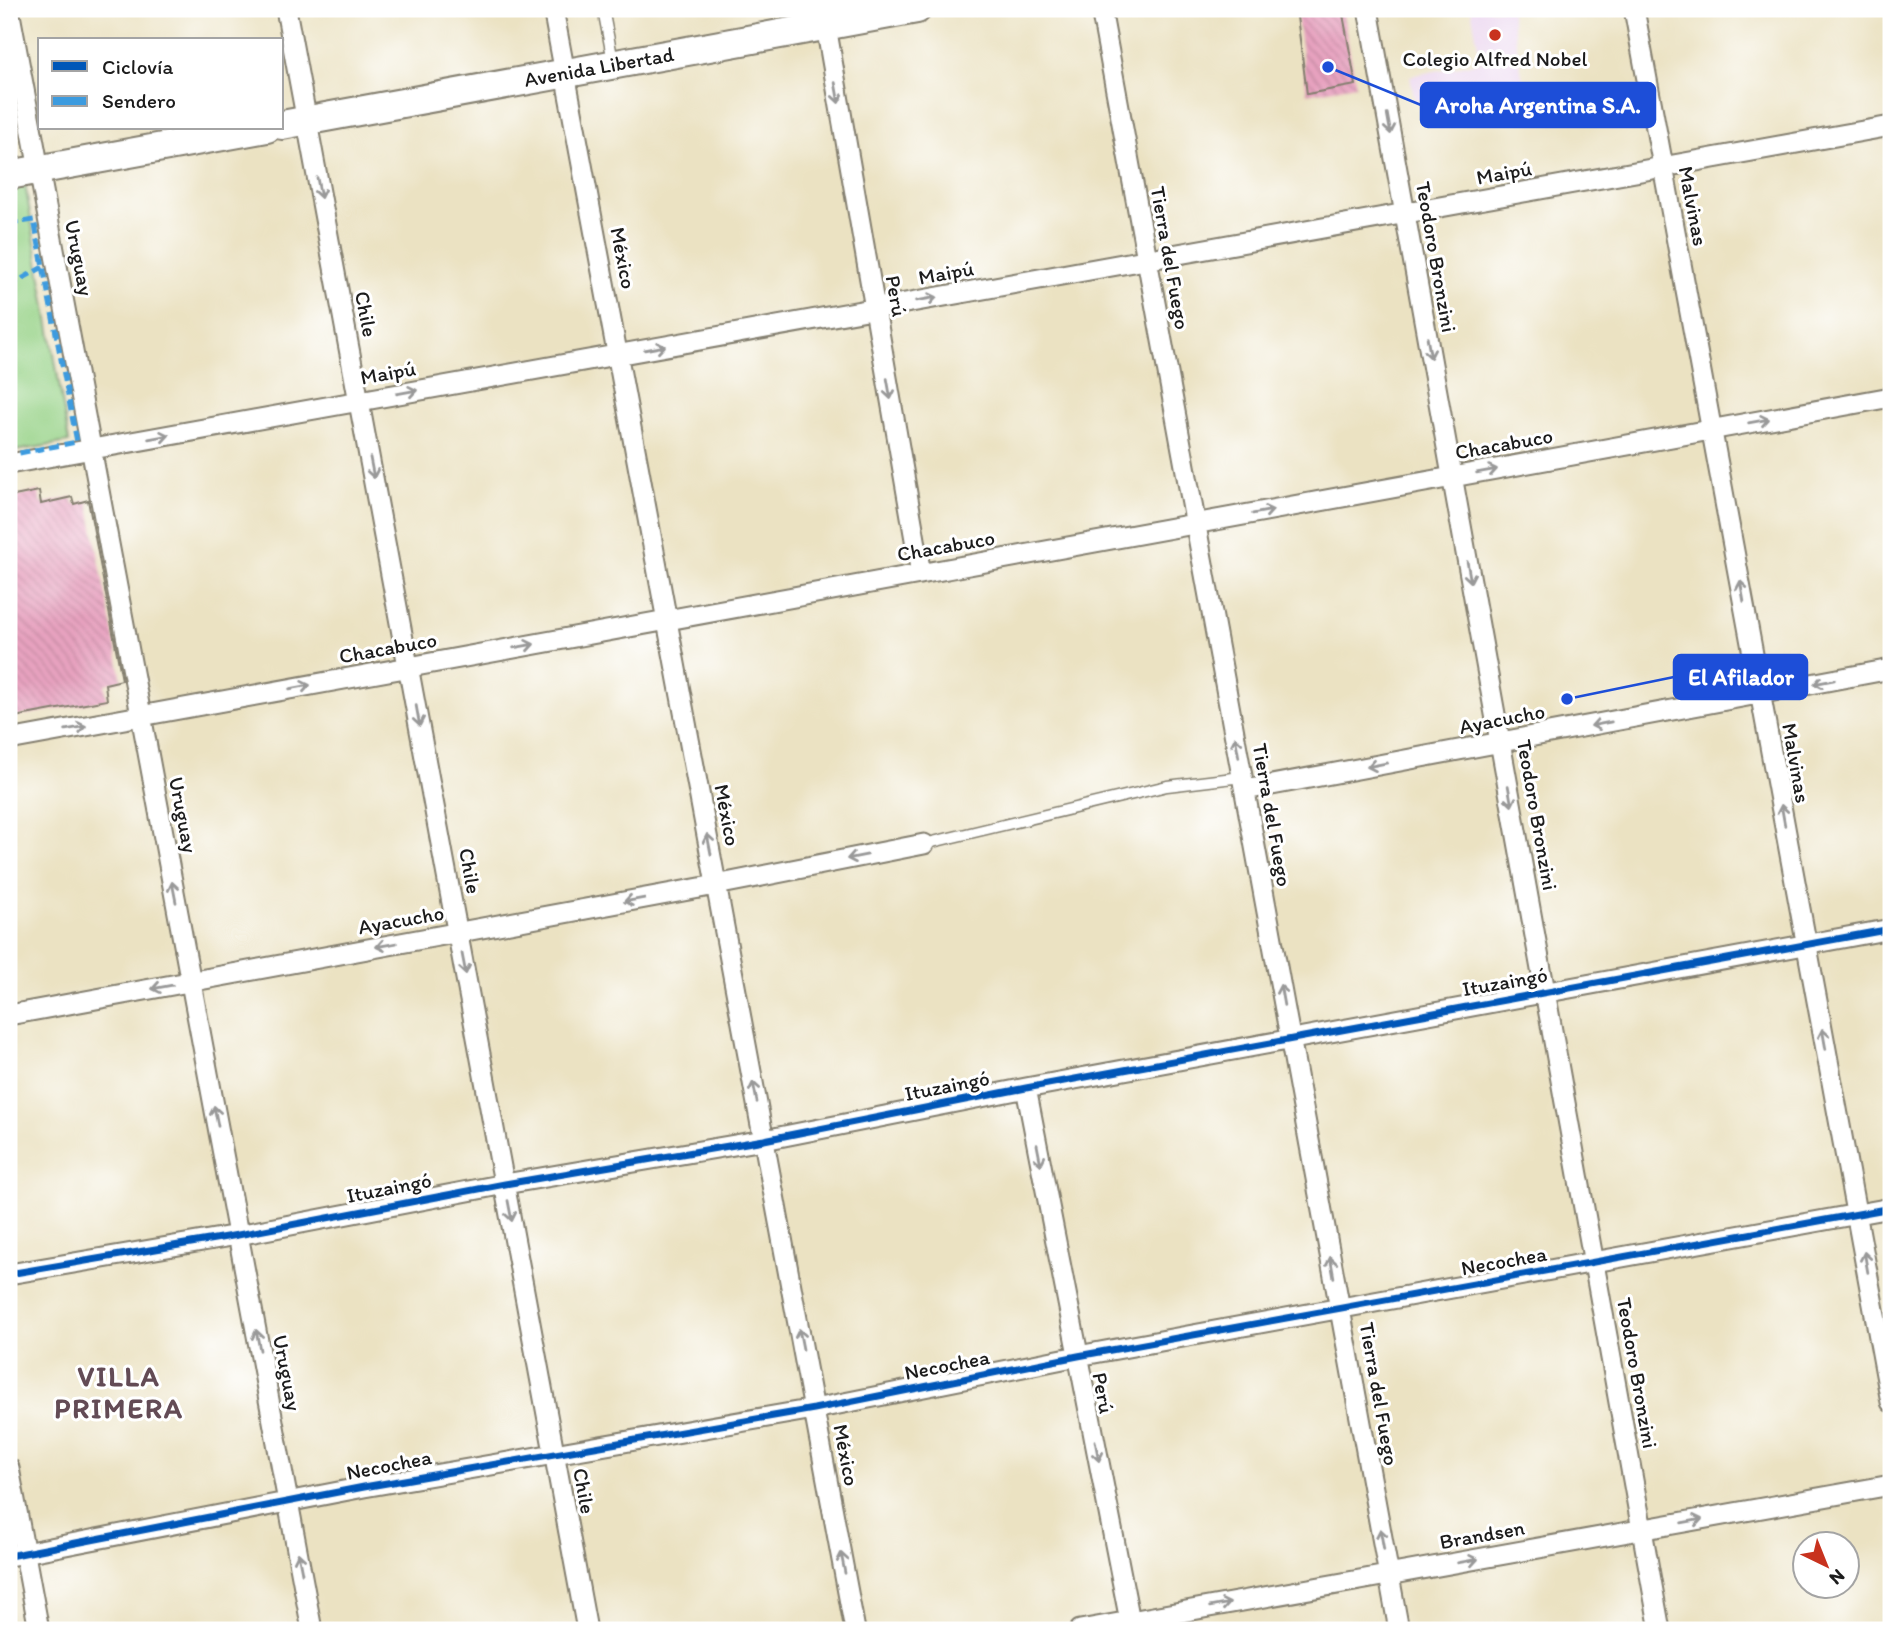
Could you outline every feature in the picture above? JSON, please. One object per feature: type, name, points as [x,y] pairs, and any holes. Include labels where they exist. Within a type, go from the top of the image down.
[{"type":"main road","name":"Avenida Libertad","points":[[294,123],[917,9]]},
{"type":"main road","points":[[9,175],[256,130]]},
{"type":"street","name":"Uruguay","points":[[9,9],[312,1630]]},
{"type":"street","name":"Chile","points":[[286,9],[294,123],[359,401],[587,1630]]},
{"type":"street","name":"México","points":[[553,9],[855,1630]]},
{"type":"street","name":"Tierra del Fuego","points":[[1101,9],[1399,1630]]},
{"type":"street","name":"Teodoro Bronzini","points":[[1368,9],[1660,1630]]},
{"type":"street","name":"Malvinas","points":[[1634,9],[1891,1402]]},
{"type":"street","name":"Perú","points":[[826,26],[921,574]]},
{"type":"street","name":"Maipú","points":[[9,464],[1891,127]]},
{"type":"street","name":"Chacabuco","points":[[9,740],[1891,397]]},
{"type":"street","name":"Ayacucho","points":[[1243,784],[1500,742],[1891,669]]},
{"type":"street","name":"Ayacucho","points":[[9,1015],[924,844]]},
{"type":"street","name":"Ituzaingó","points":[[9,1274],[764,1140],[1026,1088],[1891,929]]},
{"type":"street","name":"Perú","points":[[1026,1088],[1130,1621]]},
{"type":"street","name":"Necochea","points":[[17,1555],[554,1452],[814,1409],[1078,1356],[1891,1208]]},
{"type":"street","points":[[9,1468],[17,1555],[39,1630]]},
{"type":"street","name":"Brandsen","points":[[1080,1630],[1891,1485]]},
{"type":"lane","points":[[603,9],[614,65]]},
{"type":"lane","points":[[924,844],[1167,786],[1243,784]]},
{"type":"shaded area","name":"Colegio Alfred Nobel","points":[[1471,9],[1510,9],[1523,81],[1415,102],[1410,76],[1481,62]]},
{"type":"green space","points":[[25,184],[69,442],[9,452],[9,187]]},
{"type":"building","points":[[1296,9],[1342,9],[1356,85],[1307,94]]},
{"type":"building","points":[[39,491],[41,504],[72,497],[74,504],[88,500],[122,680],[105,684],[107,700],[9,718],[9,497]]},
{"type":"marked path","points":[[9,224],[34,220],[77,442],[9,455]]},
{"type":"marked path","points":[[9,286],[43,267]]},
{"type":"cycle path","points":[[9,1274],[764,1140],[1026,1088],[1891,929]]},
{"type":"cycle path","points":[[9,1556],[364,1487],[814,1409],[1078,1356],[1891,1208]]},
{"type":"place","name":"Colegio Alfred Nobel","points":[[1495,35]]},
{"type":"place","name":"Aroha Argentina S.A.","points":[[1328,67]]},
{"type":"place","name":"El Afilador","points":[[1567,699]]},
{"type":"district","name":"VILLA PRIMERA","points":[[119,1392]]}]
